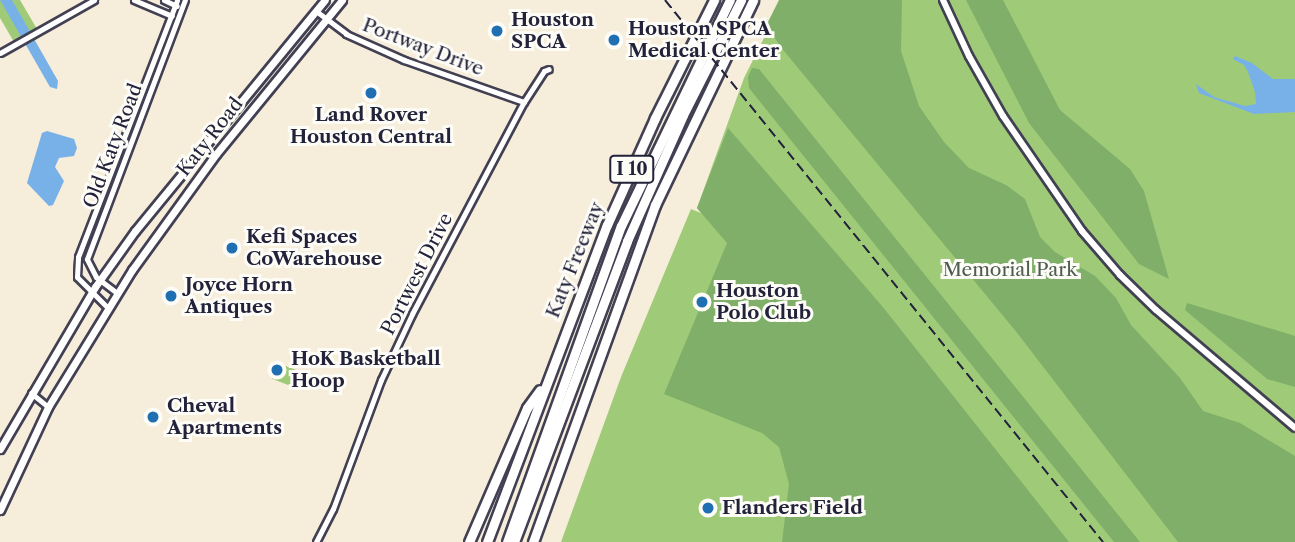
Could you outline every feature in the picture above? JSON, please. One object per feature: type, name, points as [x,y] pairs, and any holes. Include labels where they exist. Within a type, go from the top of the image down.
[{"type":"highway","name":"Katy Freeway","points":[[487,542],[607,225],[655,118],[714,0]]},
{"type":"highway","points":[[507,542],[621,226],[730,0]]},
{"type":"highway","points":[[514,542],[627,241],[678,128],[741,0]]},
{"type":"highway","name":"I 10","points":[[533,542],[645,229],[680,148],[753,0]]},
{"type":"highway","points":[[469,542],[527,408],[548,377]]},
{"type":"main road","name":"Katy Road","points":[[96,287],[176,178],[325,0]]},
{"type":"main road","name":"Katy Road","points":[[109,304],[174,208],[342,0]]},
{"type":"main road","points":[[0,449],[96,287]]},
{"type":"main road","points":[[0,510],[48,407],[109,304]]},
{"type":"street","points":[[0,53],[94,0]]},
{"type":"street","points":[[134,0],[171,17],[180,13],[176,2],[164,0]]},
{"type":"street","name":"Old Katy Road","points":[[109,304],[96,287],[87,258],[185,0]]},
{"type":"street","points":[[943,0],[969,56],[1003,116],[1082,231],[1120,275],[1156,310],[1295,428]]},
{"type":"street","name":"Old Katy Road","points":[[117,293],[96,287],[77,277],[75,267],[176,2]]},
{"type":"street","name":"Portway Drive","points":[[316,11],[354,38],[404,60],[524,102]]},
{"type":"street","name":"Portwest Drive","points":[[316,542],[333,509],[381,380],[412,314],[524,102],[544,71],[549,69]]},
{"type":"street","points":[[128,131],[135,134]]},
{"type":"street","points":[[31,393],[48,407]]},
{"type":"green space","points":[[0,0],[20,0],[37,29],[14,42],[0,18]]},
{"type":"green space","points":[[779,0],[902,0],[901,51],[919,106],[944,142],[969,168],[1006,185],[1025,199],[1040,237],[1055,252],[1095,276],[1116,298],[1131,325],[1180,378],[1203,411],[1240,423],[1295,456],[1295,542],[1178,542],[1014,329],[784,51],[766,26]]},
{"type":"green space","name":"Memorial Park","points":[[783,0],[1295,0],[1295,542],[561,542],[621,377],[691,209],[701,213],[697,208],[744,78]]},
{"type":"green space","points":[[966,0],[1003,0],[1060,110],[1130,169],[1144,191],[1169,279],[1139,264],[1029,123]]},
{"type":"green space","points":[[752,68],[759,69],[1140,542],[1114,542],[749,88],[748,77]]},
{"type":"green space","points":[[728,128],[882,306],[1069,542],[782,542],[789,484],[779,447],[762,433],[664,394],[727,243],[697,208]]},
{"type":"green space","points":[[1187,303],[1295,336],[1295,387],[1267,379],[1185,310]]},
{"type":"green space","points":[[278,363],[306,374],[300,390],[272,379]]},
{"type":"water","points":[[0,0],[12,0],[58,81],[57,89],[50,87]]},
{"type":"water","points":[[1235,56],[1252,63],[1273,79],[1295,79],[1295,112],[1254,114],[1199,93],[1196,84],[1214,97],[1245,106],[1256,104],[1248,72],[1244,65],[1233,59]]},
{"type":"water","points":[[47,131],[74,139],[77,148],[74,156],[59,158],[55,167],[64,181],[53,205],[49,206],[27,183],[42,133]]},
{"type":"railway","points":[[665,0],[1103,542]]},
{"type":"place","name":"Houston SPCA","points":[[497,31]]},
{"type":"place","name":"Houston SPCA Medical Center","points":[[614,40]]},
{"type":"place","name":"Land Rover Houston Central","points":[[371,93]]},
{"type":"place","name":"Kefi Spaces CoWarehouse","points":[[232,248]]},
{"type":"place","name":"Joyce Horn Antiques","points":[[171,296]]},
{"type":"place","name":"Houston Polo Club","points":[[702,302]]},
{"type":"place","name":"HoK Basketball Hoop","points":[[277,370]]},
{"type":"place","name":"Cheval Apartments","points":[[153,417]]},
{"type":"place","name":"Flanders Field","points":[[708,508]]}]
